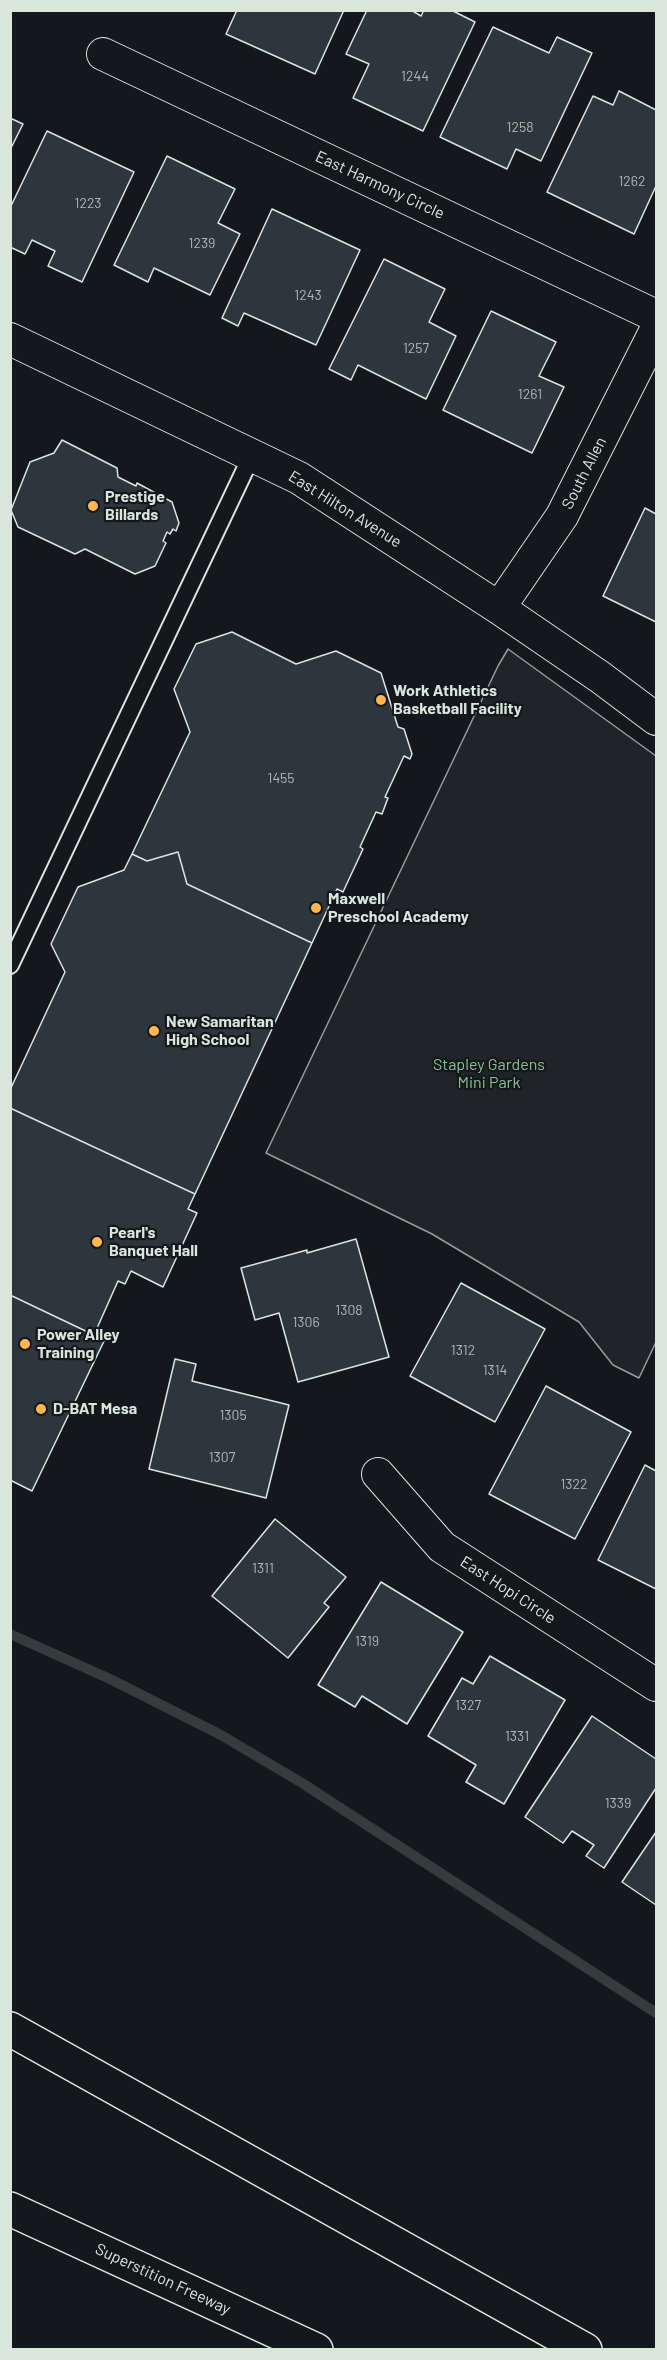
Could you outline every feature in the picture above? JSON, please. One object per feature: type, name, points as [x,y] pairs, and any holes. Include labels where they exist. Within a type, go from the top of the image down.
[{"type":"highway","points":[[10,2029],[585,2349]]},
{"type":"highway","name":"Superstition Freeway","points":[[10,2209],[316,2349]]},
{"type":"street","name":"East Harmony Circle","points":[[103,54],[657,316]]},
{"type":"street","name":"South Allen","points":[[499,608],[562,516],[657,330]]},
{"type":"street","name":"East Hilton Avenue","points":[[10,339],[300,478],[499,608],[657,719]]},
{"type":"street","name":"East Hopi Circle","points":[[378,1474],[442,1547],[657,1685]]},
{"type":"lane","points":[[10,965],[252,455]]},
{"type":"green space","name":"Stapley Gardens Mini Park","points":[[508,649],[656,756],[656,1342],[639,1378],[613,1365],[579,1322],[432,1234],[266,1153]]},
{"type":"building","points":[[237,10],[344,10],[315,74],[226,34]]},
{"type":"building","points":[[367,10],[411,10],[421,16],[424,10],[451,10],[475,22],[423,131],[353,98],[369,64],[346,54]]},
{"type":"building","points":[[493,27],[549,53],[557,37],[592,53],[541,161],[516,149],[507,169],[440,137]]},
{"type":"building","points":[[619,91],[656,110],[656,186],[634,234],[547,192],[593,96],[613,105]]},
{"type":"building","points":[[10,118],[23,124],[10,150]]},
{"type":"building","points":[[47,131],[134,172],[82,282],[48,266],[55,251],[32,240],[25,254],[10,247],[10,208]]},
{"type":"building","points":[[167,156],[235,189],[218,223],[240,234],[210,295],[154,268],[148,282],[114,265]]},
{"type":"building","points":[[272,209],[360,250],[316,345],[244,313],[238,326],[222,318]]},
{"type":"building","points":[[384,259],[445,289],[429,322],[456,336],[426,399],[358,365],[351,380],[329,369]]},
{"type":"building","points":[[491,311],[556,342],[539,376],[564,387],[532,453],[443,410]]},
{"type":"building","name":"Prestige Billards","points":[[62,440],[117,468],[118,477],[136,486],[137,483],[172,502],[179,523],[176,531],[173,529],[170,534],[167,532],[163,541],[166,543],[155,566],[135,574],[85,549],[75,554],[18,527],[11,510],[30,462],[54,453]]},
{"type":"building","points":[[645,508],[656,514],[656,622],[603,596]]},
{"type":"building","points":[[232,632],[296,664],[336,651],[381,673],[398,727],[404,729],[412,754],[410,759],[404,756],[385,797],[388,798],[382,814],[376,812],[360,847],[363,849],[343,892],[337,889],[312,943],[187,884],[178,852],[147,861],[132,854],[190,732],[174,689],[196,644]]},
{"type":"building","name":"New Samaritan High School","points":[[178,852],[187,884],[312,943],[195,1194],[10,1108],[10,1090],[65,972],[51,944],[78,887],[124,870],[132,854],[147,861]]},
{"type":"building","name":"Pearl's Banquet Hall","points":[[10,1108],[195,1194],[188,1209],[197,1213],[163,1287],[131,1271],[125,1284],[118,1281],[94,1335],[10,1295]]},
{"type":"building","points":[[356,1239],[389,1357],[298,1382],[279,1313],[255,1320],[241,1268]]},
{"type":"building","points":[[461,1283],[545,1329],[495,1422],[410,1376]]},
{"type":"building","name":"D-BAT Mesa","points":[[10,1295],[94,1335],[95,1332],[106,1337],[32,1491],[10,1480]]},
{"type":"building","points":[[175,1359],[196,1364],[192,1381],[289,1405],[266,1498],[149,1469]]},
{"type":"building","points":[[546,1386],[631,1432],[575,1539],[489,1494]]},
{"type":"building","points":[[645,1465],[656,1471],[656,1589],[598,1560]]},
{"type":"building","points":[[275,1519],[346,1577],[324,1603],[329,1607],[288,1658],[212,1596]]},
{"type":"building","points":[[381,1582],[463,1632],[407,1724],[362,1696],[355,1707],[318,1685]]},
{"type":"building","points":[[490,1656],[565,1700],[504,1804],[466,1782],[476,1765],[428,1736],[462,1678],[473,1684]]},
{"type":"building","points":[[592,1716],[656,1759],[656,1788],[604,1868],[586,1856],[594,1845],[572,1831],[563,1843],[525,1817]]},
{"type":"building","points":[[656,1832],[656,1905],[622,1882]]},
{"type":"waterway","points":[[10,1634],[110,1679],[221,1735],[302,1783],[656,2013]]},
{"type":"place","name":"Prestige Billards","points":[[93,506]]},
{"type":"place","name":"Work Athletics Basketball Facility","points":[[381,700]]},
{"type":"place","name":"Maxwell Preschool Academy","points":[[316,908]]},
{"type":"place","name":"New Samaritan High School","points":[[154,1031]]},
{"type":"place","name":"Pearl's Banquet Hall","points":[[97,1242]]},
{"type":"place","name":"Power Alley Training","points":[[25,1344]]},
{"type":"place","name":"D-BAT Mesa","points":[[41,1409]]}]
